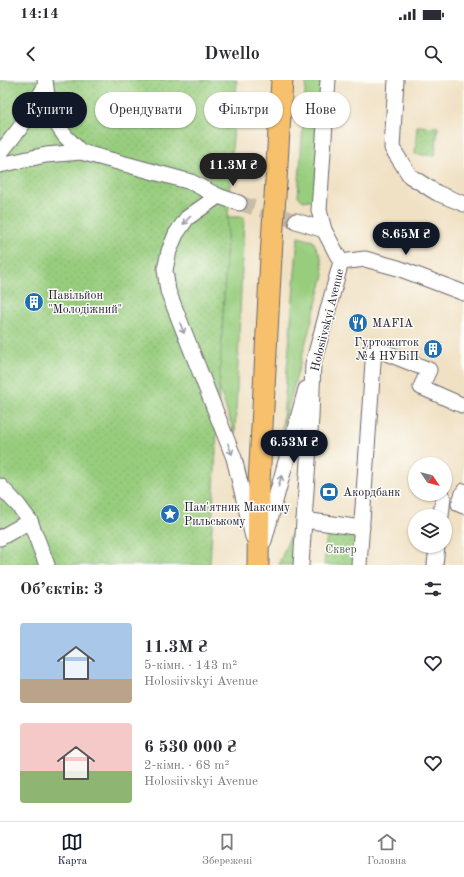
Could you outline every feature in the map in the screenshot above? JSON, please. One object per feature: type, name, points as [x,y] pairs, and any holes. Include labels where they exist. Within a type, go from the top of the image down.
[{"type":"highway","points":[[258,562],[259,483],[282,80]]},
{"type":"street","name":"Holosiivskyi Avenue","points":[[301,565],[313,364],[341,262],[324,230],[319,210],[328,80]]},
{"type":"street","points":[[396,80],[392,148],[410,176],[437,193],[464,204]]},
{"type":"street","points":[[45,84],[49,113],[65,136],[81,152]]},
{"type":"street","points":[[0,153],[20,128],[45,84]]},
{"type":"street","points":[[0,165],[46,155],[81,152],[191,182],[218,196],[239,203]]},
{"type":"street","points":[[218,196],[187,218],[176,234],[169,250],[165,270],[168,291],[234,458],[258,562]]},
{"type":"street","points":[[296,221],[324,230]]},
{"type":"street","points":[[341,262],[365,259],[398,268],[464,292]]},
{"type":"street","points":[[359,565],[374,348],[429,370],[421,388],[464,406]]},
{"type":"street","points":[[258,562],[313,364]]},
{"type":"street","points":[[0,486],[18,505],[30,521],[46,565]]},
{"type":"street","points":[[464,491],[459,504],[464,506]]},
{"type":"street","points":[[304,520],[362,528]]},
{"type":"street","points":[[0,538],[30,521]]},
{"type":"street","points":[[435,565],[436,553]]},
{"type":"green space","points":[[0,80],[237,80],[236,92],[204,92],[204,128],[234,128],[210,565],[0,565]]},
{"type":"green space","points":[[306,80],[322,80],[321,92],[305,92]]},
{"type":"green space","points":[[417,126],[438,127],[435,156],[415,154]]},
{"type":"green space","points":[[303,128],[319,128],[315,199],[303,201],[298,196]]},
{"type":"green space","points":[[222,217],[244,217],[235,435],[184,283]]},
{"type":"green space","points":[[298,237],[313,241],[321,257],[324,275],[282,430]]},
{"type":"green space","name":"Сквер","points":[[327,532],[358,534],[356,565],[324,565]]},
{"type":"green space","points":[[291,534],[298,535],[296,565],[279,565],[280,561]]},
{"type":"tunnel","points":[[239,203],[296,221]]},
{"type":"place","name":"Павільйон \"Молодіжний\"","points":[[34,302]]},
{"type":"place","name":"MAFIA","points":[[358,323]]},
{"type":"place","name":"Гуртожиток №4 НУБіП","points":[[433,349]]},
{"type":"place","name":"Акордбанк","points":[[329,492]]},
{"type":"place","name":"Пам'ятник Максиму Рильському","points":[[170,514]]}]
